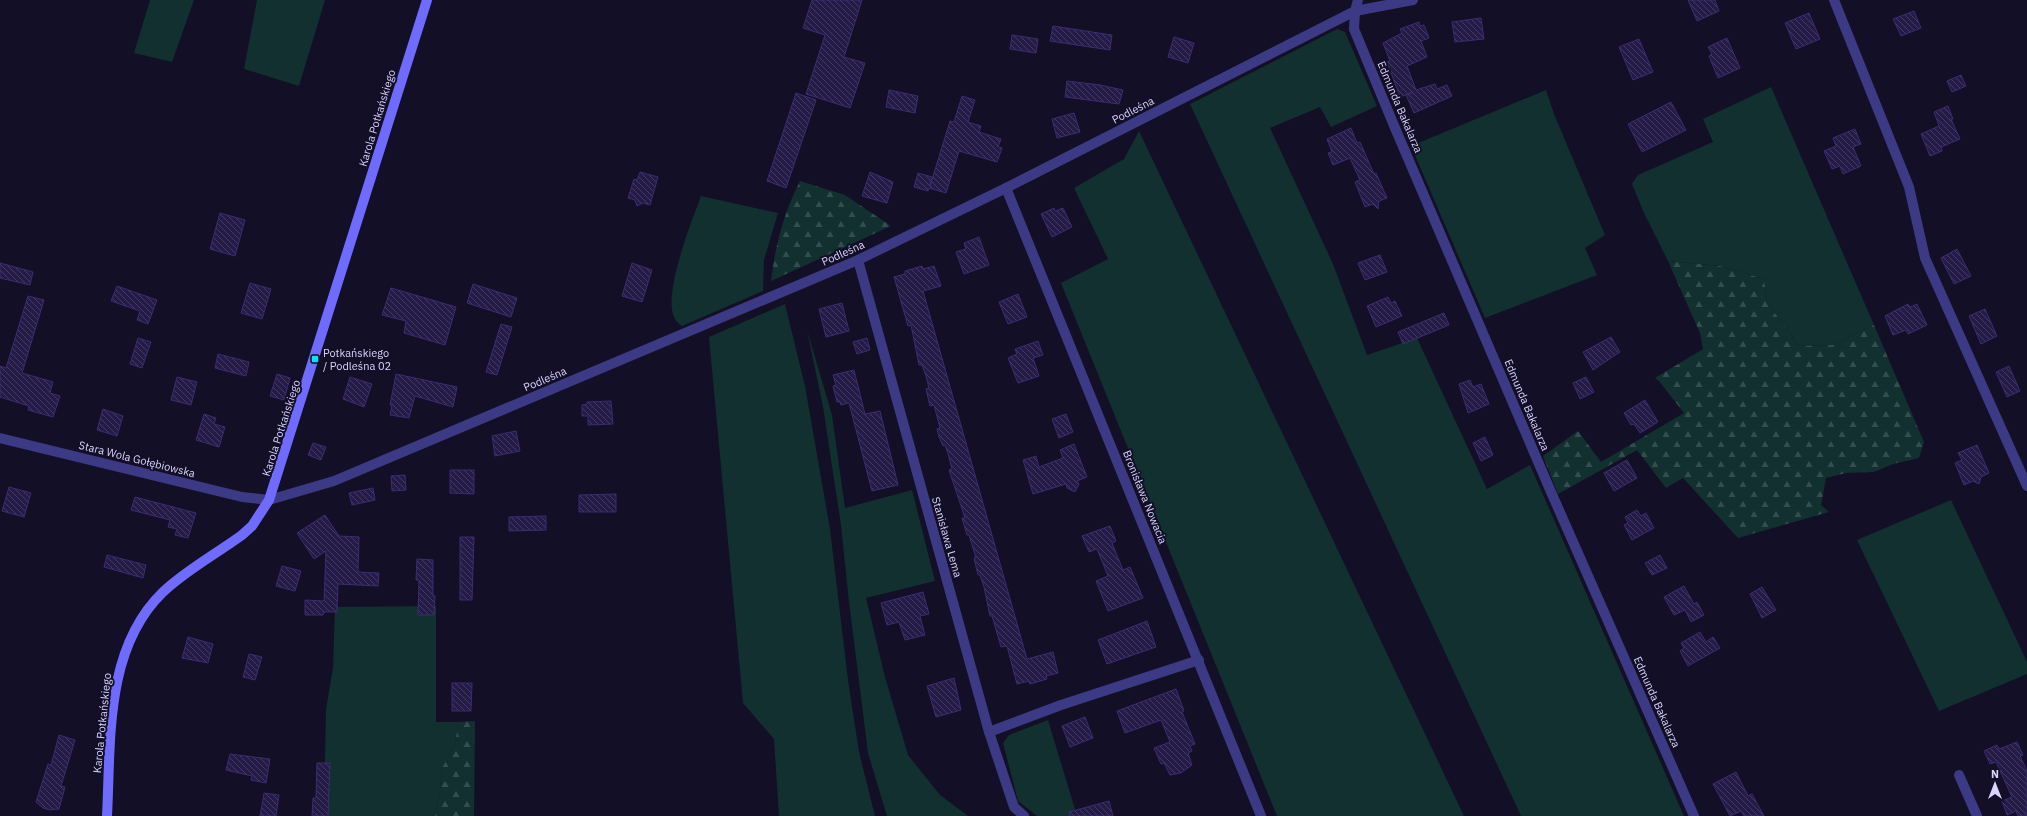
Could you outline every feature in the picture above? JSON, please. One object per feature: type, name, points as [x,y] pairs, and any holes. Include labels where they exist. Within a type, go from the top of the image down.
[{"type":"street","name":"Karola Potkańskiego","points":[[107,816],[116,690],[120,671],[134,634],[143,616],[164,591],[242,535],[252,526],[269,500],[427,0]]},
{"type":"street","name":"Edmunda Bakalarza","points":[[1358,0],[1355,10],[1354,29],[1551,492],[1694,816]]},
{"type":"street","name":"Podleśna","points":[[269,500],[334,481],[858,260],[1006,188],[1355,10],[1413,0]]},
{"type":"street","points":[[1834,0],[1909,187],[1925,258],[2027,486]]},
{"type":"street","name":"Bronisława Nowacia","points":[[1006,188],[1199,660],[1261,816]]},
{"type":"street","name":"Stanisława Lema","points":[[858,260],[989,732],[1014,807],[1024,816]]},
{"type":"street","name":"Stara Wola Gołębiowska","points":[[0,438],[242,497],[269,500]]},
{"type":"street","points":[[989,732],[1061,705],[1199,660]]},
{"type":"street","points":[[1959,775],[1977,816]]},
{"type":"green space","points":[[150,0],[194,0],[172,62],[134,53]]},
{"type":"green space","points":[[257,0],[325,0],[299,86],[244,69]]},
{"type":"green space","points":[[1337,29],[1345,32],[1377,106],[1331,127],[1320,107],[1270,128],[1333,264],[1367,355],[1417,338],[1487,489],[1530,465],[1684,816],[1521,816],[1190,104]]},
{"type":"green space","points":[[1771,87],[1874,325],[1832,345],[1799,346],[1767,302],[1764,279],[1720,266],[1668,261],[1644,213],[1632,184],[1638,175],[1713,142],[1703,119]]},
{"type":"green space","points":[[1546,90],[1554,114],[1605,235],[1585,248],[1597,275],[1485,318],[1411,146]]},
{"type":"green space","points":[[1139,131],[1464,816],[1277,816],[1061,283],[1108,259],[1074,188],[1124,159]]},
{"type":"green space","points":[[800,181],[845,195],[891,226],[771,281],[781,230],[789,205]]},
{"type":"green space","points":[[701,196],[778,213],[764,260],[763,291],[682,326],[674,317],[672,291],[680,256]]},
{"type":"green space","points":[[1668,261],[1720,266],[1764,279],[1767,302],[1799,346],[1832,345],[1874,325],[1924,442],[1919,458],[1893,464],[1874,472],[1846,473],[1826,478],[1821,505],[1829,512],[1738,538],[1683,478],[1666,488],[1637,450],[1558,494],[1543,456],[1578,431],[1601,462],[1684,413],[1655,378],[1703,349],[1700,333]]},
{"type":"green space","points":[[785,304],[805,386],[830,529],[848,680],[859,752],[875,816],[779,816],[774,739],[743,703],[709,337]]},
{"type":"green space","points":[[807,330],[832,415],[845,508],[912,490],[935,581],[866,598],[885,677],[908,755],[940,795],[968,816],[887,816],[868,753],[841,525],[823,407]]},
{"type":"green space","points":[[1951,500],[2027,662],[2027,674],[1939,711],[1857,540]]},
{"type":"green space","points":[[436,606],[436,722],[458,722],[455,745],[442,769],[435,816],[321,816],[325,759],[326,709],[333,668],[335,607]]},
{"type":"green space","points":[[1048,720],[1077,816],[1037,816],[1018,801],[1003,743],[1009,735]]},
{"type":"green space","points":[[475,721],[474,816],[435,816],[442,768],[455,745],[458,722]]},
{"type":"building","points":[[812,0],[862,0],[844,57],[865,63],[850,108],[806,94],[825,35],[803,28]]},
{"type":"building","points":[[1688,0],[1715,0],[1719,11],[1697,21]]},
{"type":"building","points":[[1914,11],[1921,28],[1901,36],[1893,19]]},
{"type":"building","points":[[1809,13],[1820,39],[1796,49],[1785,23]]},
{"type":"building","points":[[1481,18],[1484,39],[1455,42],[1452,22]]},
{"type":"building","points":[[1419,22],[1420,26],[1424,25],[1429,38],[1421,41],[1427,57],[1407,66],[1416,90],[1435,84],[1437,89],[1447,85],[1452,96],[1414,113],[1406,95],[1413,92],[1400,97],[1387,62],[1390,61],[1383,43],[1402,33],[1400,29]]},
{"type":"building","points":[[1053,26],[1112,35],[1110,50],[1050,41]]},
{"type":"building","points":[[1012,35],[1038,39],[1036,53],[1010,49]]},
{"type":"building","points":[[1174,37],[1194,43],[1188,63],[1168,57]]},
{"type":"building","points":[[1727,38],[1740,68],[1718,78],[1709,56],[1712,54],[1708,47]]},
{"type":"building","points":[[1639,39],[1653,72],[1633,80],[1619,47]]},
{"type":"building","points":[[1961,75],[1966,86],[1952,92],[1947,81]]},
{"type":"building","points":[[1067,81],[1100,85],[1123,90],[1119,104],[1065,97]]},
{"type":"building","points":[[889,90],[918,96],[915,113],[886,107]]},
{"type":"building","points":[[796,93],[816,100],[786,188],[767,181]]},
{"type":"building","points":[[962,96],[975,100],[968,122],[981,126],[979,132],[1001,139],[998,147],[1002,148],[997,162],[959,151],[946,193],[929,188],[928,191],[914,187],[918,173],[932,177],[930,186],[950,121],[954,122]]},
{"type":"building","points":[[1671,102],[1686,130],[1642,152],[1628,124]]},
{"type":"building","points":[[1948,106],[1953,119],[1951,119],[1960,139],[1941,147],[1942,151],[1930,156],[1921,134],[1939,126],[1934,112]]},
{"type":"building","points":[[1074,113],[1080,132],[1057,138],[1052,119]]},
{"type":"building","points":[[1351,128],[1357,143],[1360,142],[1374,174],[1376,173],[1387,198],[1379,201],[1378,209],[1373,204],[1365,207],[1355,182],[1360,180],[1350,158],[1333,165],[1328,153],[1332,152],[1327,139]]},
{"type":"building","points":[[1855,129],[1861,144],[1853,147],[1861,166],[1843,174],[1840,166],[1832,169],[1824,151],[1836,146],[1833,138]]},
{"type":"building","points":[[640,172],[658,177],[650,205],[643,203],[637,206],[635,200],[628,198],[634,179],[637,180]]},
{"type":"building","points":[[870,172],[893,182],[887,203],[862,196]]},
{"type":"building","points":[[1054,208],[1055,211],[1063,208],[1072,227],[1052,237],[1041,214]]},
{"type":"building","points":[[220,213],[245,220],[235,256],[210,249]]},
{"type":"building","points":[[979,237],[989,265],[964,274],[956,252],[966,249],[964,243]]},
{"type":"building","points":[[1957,249],[1971,276],[1954,284],[1941,258]]},
{"type":"building","points":[[1380,255],[1387,272],[1365,280],[1358,263]]},
{"type":"building","points":[[0,263],[33,272],[30,285],[0,278]]},
{"type":"building","points":[[632,263],[652,270],[642,302],[622,296]]},
{"type":"building","points":[[922,266],[923,269],[934,266],[941,286],[923,291],[1027,659],[1053,652],[1058,673],[1046,676],[1047,679],[1030,684],[1029,681],[1017,684],[1007,646],[1001,647],[992,616],[990,616],[984,587],[980,575],[978,575],[974,558],[976,558],[962,518],[965,518],[949,470],[952,469],[949,457],[945,445],[943,446],[939,437],[937,429],[940,428],[934,405],[930,406],[926,389],[929,388],[926,376],[922,365],[919,365],[911,325],[908,326],[894,277],[905,274],[905,271]]},
{"type":"building","points":[[250,283],[271,289],[262,319],[241,313]]},
{"type":"building","points":[[473,284],[517,298],[511,317],[467,303]]},
{"type":"building","points":[[117,286],[157,300],[148,324],[137,320],[140,311],[111,301]]},
{"type":"building","points":[[391,288],[456,307],[445,345],[404,333],[406,321],[382,315]]},
{"type":"building","points":[[1018,294],[1027,317],[1008,324],[999,302]]},
{"type":"building","points":[[28,296],[44,300],[22,373],[53,382],[50,393],[60,396],[53,417],[28,410],[29,406],[0,397],[0,366],[6,368]]},
{"type":"building","points":[[1388,297],[1391,303],[1395,301],[1402,316],[1376,327],[1367,306]]},
{"type":"building","points":[[842,303],[849,331],[826,337],[819,309]]},
{"type":"building","points":[[1908,304],[1910,307],[1917,304],[1927,325],[1908,334],[1906,330],[1893,335],[1885,316]]},
{"type":"building","points":[[1985,309],[1997,336],[1981,344],[1969,316]]},
{"type":"building","points":[[1444,313],[1449,325],[1403,344],[1398,332]]},
{"type":"building","points":[[501,324],[512,327],[497,375],[486,372]]},
{"type":"building","points":[[1611,337],[1620,352],[1593,370],[1583,352]]},
{"type":"building","points":[[138,338],[151,342],[142,368],[130,364]]},
{"type":"building","points":[[867,338],[870,350],[857,354],[853,342]]},
{"type":"building","points":[[1038,341],[1043,355],[1033,358],[1039,376],[1018,383],[1008,358],[1017,354],[1015,349]]},
{"type":"building","points":[[218,354],[249,362],[246,376],[215,368]]},
{"type":"building","points":[[2009,366],[2020,391],[2007,397],[1996,372]]},
{"type":"building","points":[[854,370],[865,414],[880,411],[898,485],[872,491],[849,403],[841,405],[840,402],[837,402],[833,386],[836,385],[833,375]]},
{"type":"building","points":[[277,374],[290,378],[284,400],[270,396]]},
{"type":"building","points":[[396,374],[457,387],[453,407],[415,396],[409,418],[390,415],[392,406],[390,405]]},
{"type":"building","points":[[177,377],[197,382],[191,405],[171,400]]},
{"type":"building","points":[[350,377],[372,384],[364,407],[343,399]]},
{"type":"building","points":[[1586,377],[1594,392],[1580,399],[1573,383]]},
{"type":"building","points":[[1470,380],[1473,387],[1481,384],[1489,404],[1468,413],[1459,384]]},
{"type":"building","points":[[1645,400],[1658,422],[1640,433],[1634,424],[1631,425],[1624,413]]},
{"type":"building","points":[[611,401],[613,424],[588,425],[588,416],[582,416],[582,405],[587,404],[587,402]]},
{"type":"building","points":[[103,409],[123,416],[117,436],[97,430]]},
{"type":"building","points":[[204,414],[216,418],[214,424],[225,427],[219,447],[196,440]]},
{"type":"building","points":[[1066,414],[1073,432],[1059,438],[1052,419]]},
{"type":"building","points":[[516,431],[520,451],[495,456],[492,436]]},
{"type":"building","points":[[1485,437],[1493,455],[1481,461],[1473,443]]},
{"type":"building","points":[[313,443],[326,447],[321,460],[308,455]]},
{"type":"building","points":[[1074,444],[1087,477],[1077,481],[1079,484],[1075,492],[1067,488],[1066,484],[1033,494],[1023,460],[1036,456],[1039,467],[1063,458],[1060,450]]},
{"type":"building","points":[[1977,445],[1989,473],[1981,477],[1979,484],[1973,481],[1964,485],[1955,463],[1962,460],[1958,453]]},
{"type":"building","points":[[1627,460],[1637,478],[1614,491],[1604,473]]},
{"type":"building","points":[[450,470],[474,470],[474,494],[450,493]]},
{"type":"building","points":[[405,475],[406,490],[392,491],[391,476]]},
{"type":"building","points":[[9,487],[31,493],[24,517],[2,511]]},
{"type":"building","points":[[373,488],[375,500],[352,505],[349,493]]},
{"type":"building","points":[[616,494],[616,512],[579,512],[579,495]]},
{"type":"building","points":[[135,497],[196,513],[188,538],[175,535],[177,529],[168,527],[170,520],[131,510]]},
{"type":"building","points":[[1637,510],[1641,516],[1646,513],[1654,528],[1632,540],[1624,525],[1628,523],[1625,517]]},
{"type":"building","points":[[325,515],[339,536],[359,537],[358,572],[379,573],[378,586],[338,584],[337,612],[324,612],[323,615],[305,615],[305,600],[324,601],[326,551],[314,559],[297,533]]},
{"type":"building","points":[[546,516],[546,530],[509,531],[509,517]]},
{"type":"building","points":[[1110,526],[1116,541],[1112,543],[1123,570],[1130,567],[1143,598],[1108,611],[1096,581],[1108,576],[1097,549],[1089,552],[1082,536]]},
{"type":"building","points":[[460,537],[474,537],[472,600],[460,600]]},
{"type":"building","points":[[107,555],[146,565],[143,578],[104,567]]},
{"type":"building","points":[[1660,555],[1667,568],[1652,575],[1645,563]]},
{"type":"building","points":[[417,559],[433,560],[433,596],[435,596],[434,615],[418,615],[419,580],[416,580]]},
{"type":"building","points":[[282,566],[301,571],[295,591],[276,586]]},
{"type":"building","points":[[1684,586],[1694,604],[1697,602],[1704,615],[1691,622],[1685,610],[1674,615],[1664,597]]},
{"type":"building","points":[[1762,587],[1776,610],[1762,618],[1750,594]]},
{"type":"building","points":[[923,592],[929,614],[920,616],[925,635],[905,640],[899,622],[887,625],[881,603]]},
{"type":"building","points":[[1147,621],[1156,647],[1107,664],[1098,640]]},
{"type":"building","points":[[1700,632],[1706,642],[1713,637],[1720,648],[1688,666],[1680,651],[1684,648],[1681,643]]},
{"type":"building","points":[[188,637],[213,644],[208,663],[182,658]]},
{"type":"building","points":[[249,654],[262,657],[255,680],[243,677]]},
{"type":"building","points":[[954,678],[961,710],[936,717],[927,686]]},
{"type":"building","points":[[452,683],[472,683],[471,711],[452,711]]},
{"type":"building","points":[[1176,689],[1184,711],[1182,712],[1195,744],[1190,746],[1192,751],[1188,753],[1192,765],[1181,773],[1170,775],[1164,763],[1161,764],[1154,748],[1170,742],[1161,720],[1125,733],[1117,711]]},
{"type":"building","points":[[1085,717],[1093,738],[1070,747],[1062,726]]},
{"type":"building","points":[[59,735],[75,740],[61,786],[65,787],[59,809],[50,810],[43,808],[36,802],[48,764],[51,765]]},
{"type":"building","points":[[2017,742],[2023,755],[2020,756],[2027,771],[2027,816],[2018,816],[2016,811],[2007,815],[2002,801],[2012,797],[1996,762],[1990,764],[1984,751],[1997,745],[1999,749]]},
{"type":"building","points":[[230,754],[270,759],[266,783],[251,780],[252,776],[226,770]]},
{"type":"building","points":[[317,763],[330,763],[328,816],[312,816],[313,798],[316,798]]},
{"type":"building","points":[[1736,772],[1748,796],[1752,794],[1764,816],[1744,816],[1741,811],[1730,816],[1713,784]]},
{"type":"building","points":[[264,793],[279,795],[276,816],[260,816]]},
{"type":"building","points":[[1109,801],[1113,816],[1070,816],[1069,812]]},
{"type":"place","name":"Potkańskiego / Podleśna 02","points":[[315,359]]}]
